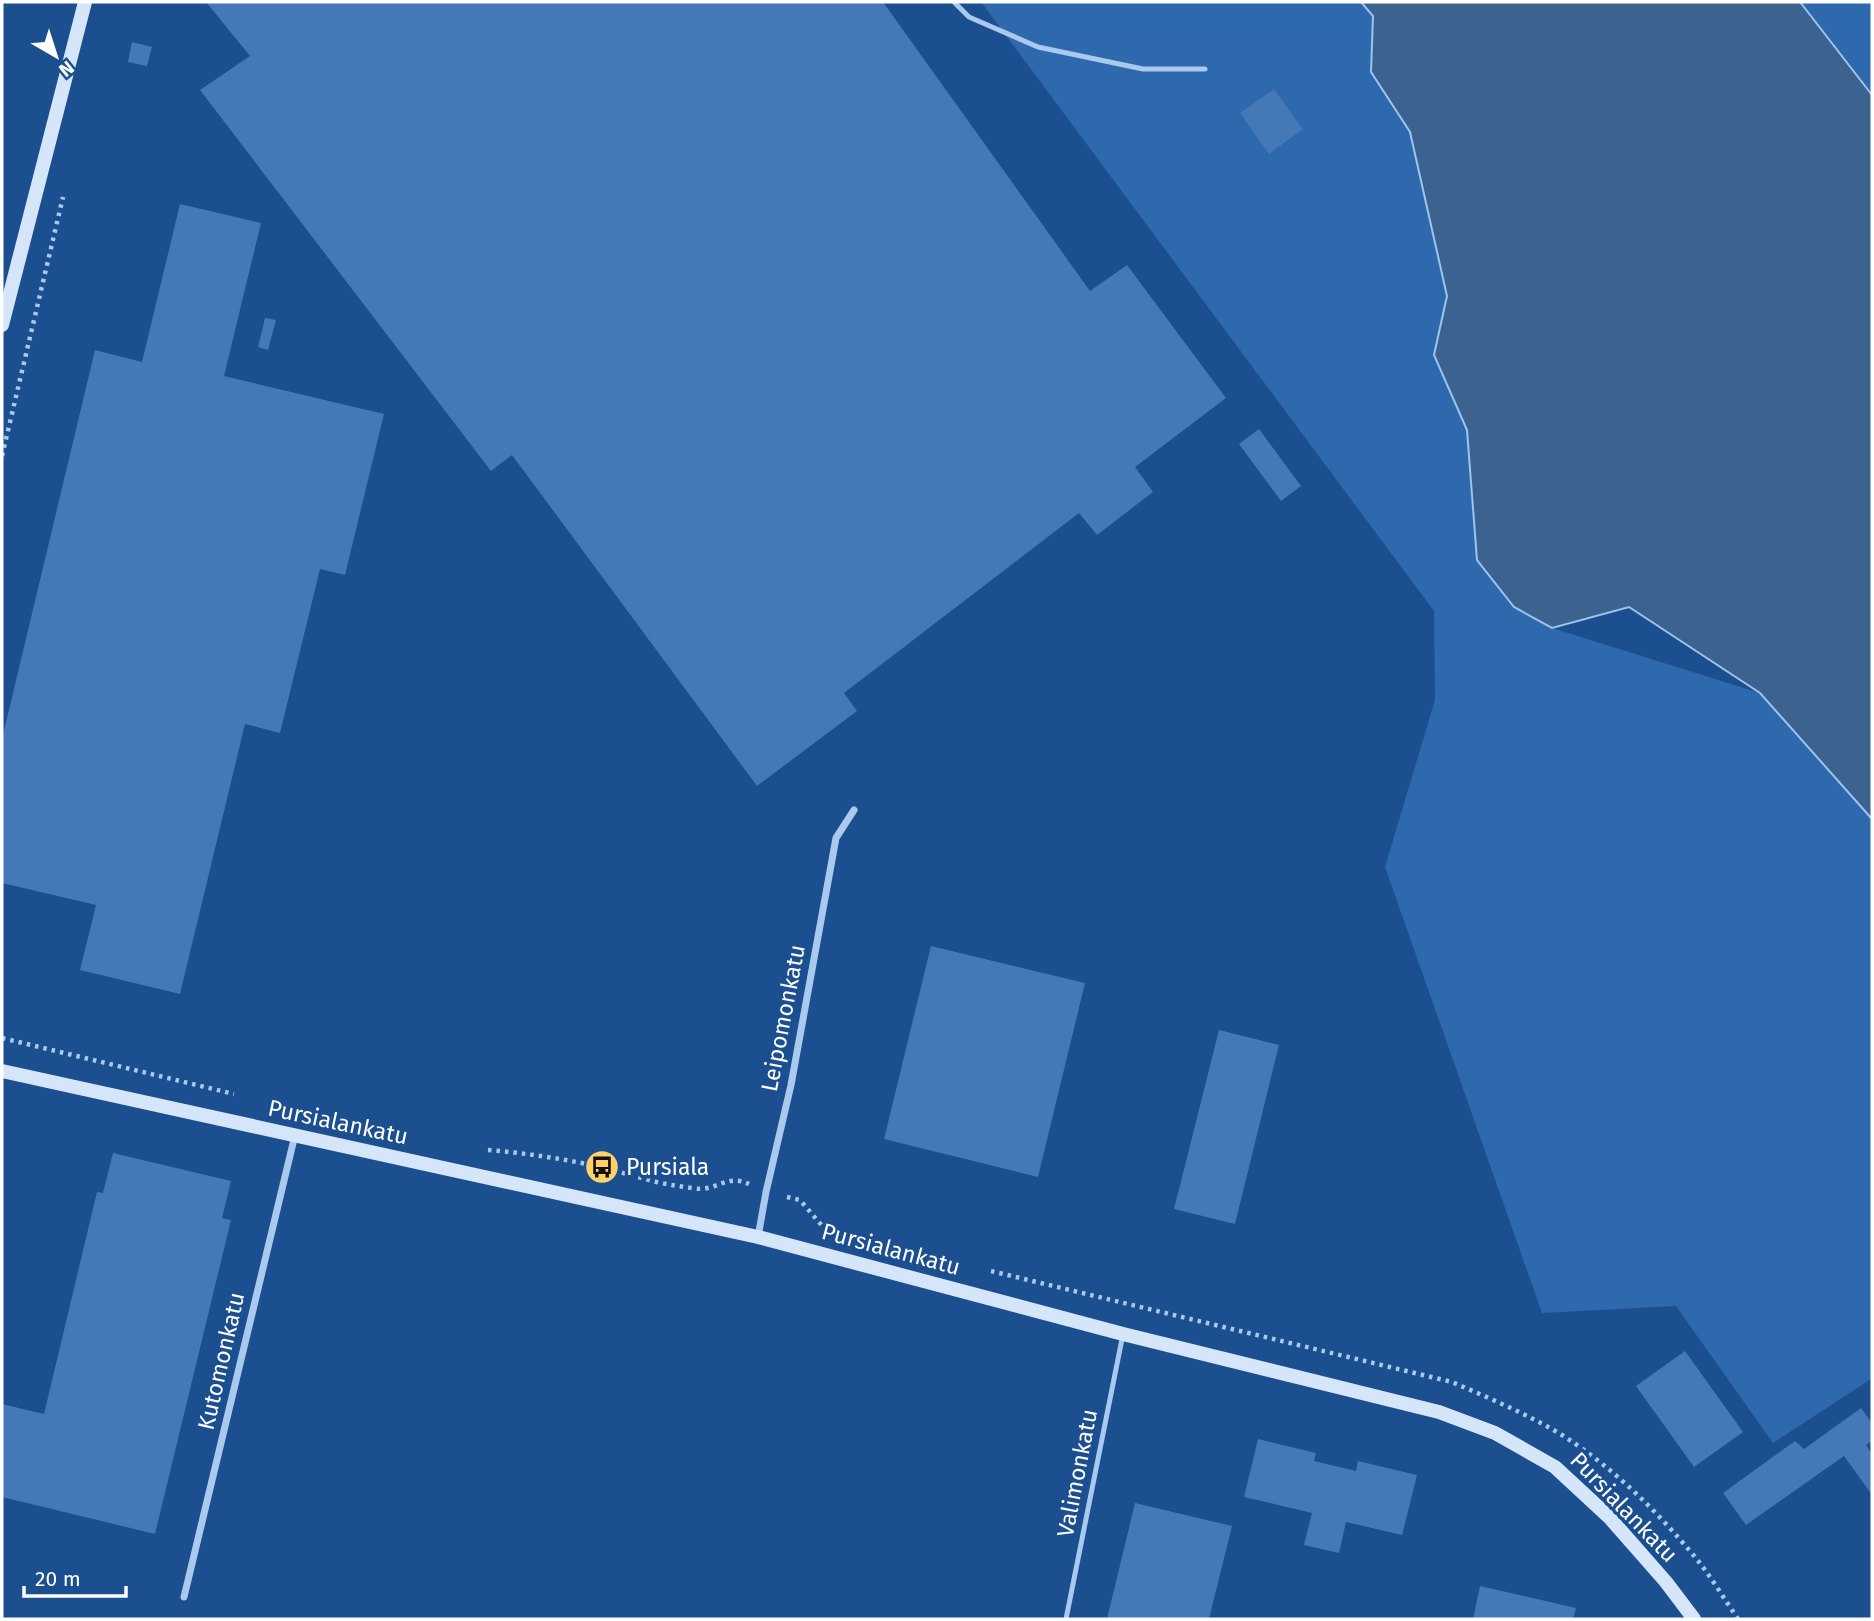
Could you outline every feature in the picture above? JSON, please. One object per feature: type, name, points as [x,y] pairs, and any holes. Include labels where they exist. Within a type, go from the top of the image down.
[{"type":"street","points":[[2,324],[85,2]]},
{"type":"street","name":"Leipomonkatu","points":[[758,1237],[790,1085],[836,838],[854,810]]},
{"type":"street","name":"Pursialankatu","points":[[2,1071],[758,1237],[1123,1335],[1439,1412],[1495,1433],[1555,1467],[1600,1508],[1666,1581],[1694,1619]]},
{"type":"street","name":"Kutomonkatu","points":[[184,1597],[295,1135]]},
{"type":"lane","points":[[954,2],[969,17],[1038,47],[1143,69],[1205,69]]},
{"type":"lane","name":"Valimonkatu","points":[[1066,1619],[1123,1335]]},
{"type":"path","points":[[2,456],[65,189]]},
{"type":"shaded area","points":[[981,2],[1361,2],[1373,15],[1371,72],[1410,132],[1447,296],[1434,355],[1467,430],[1477,560],[1552,628],[1760,693],[1872,819],[1872,1377],[1773,1443],[1676,1306],[1542,1313],[1385,867],[1435,700],[1434,611]]},
{"type":"shaded area","points":[[1361,2],[1800,2],[1872,95],[1872,819],[1760,693],[1629,607],[1552,628],[1514,607],[1477,560],[1467,430],[1434,355],[1447,296],[1410,132],[1371,72],[1373,16]]},
{"type":"shaded area","points":[[1800,2],[1872,2],[1872,95],[1802,4]]},
{"type":"building","points":[[206,2],[883,2],[1090,291],[1127,265],[1226,398],[1135,467],[1153,492],[1097,535],[1079,513],[844,693],[857,711],[757,786],[512,455],[491,471],[200,90],[250,56]]},
{"type":"building","points":[[132,42],[152,47],[147,66],[128,62]]},
{"type":"building","points":[[1274,89],[1303,129],[1269,154],[1240,113]]},
{"type":"building","points":[[180,204],[261,223],[224,376],[384,414],[345,575],[320,569],[280,733],[245,724],[180,994],[80,970],[96,905],[2,883],[2,739],[95,350],[142,362]]},
{"type":"building","points":[[265,318],[276,320],[268,350],[258,347]]},
{"type":"building","points":[[1259,429],[1301,486],[1281,501],[1239,444]]},
{"type":"building","points":[[931,946],[1085,983],[1038,1177],[884,1139]]},
{"type":"building","points":[[1219,1030],[1279,1045],[1235,1224],[1174,1209]]},
{"type":"building","points":[[113,1153],[231,1181],[222,1218],[231,1220],[155,1534],[2,1497],[2,1404],[44,1414],[97,1192],[103,1193]]},
{"type":"building","points":[[1685,1351],[1743,1432],[1694,1467],[1636,1386]]},
{"type":"building","points":[[1861,1408],[1872,1423],[1872,1441],[1866,1445],[1872,1454],[1872,1495],[1844,1456],[1746,1525],[1723,1493],[1795,1441],[1804,1449]]},
{"type":"building","points":[[1258,1439],[1316,1453],[1314,1461],[1356,1471],[1358,1461],[1417,1475],[1402,1535],[1346,1522],[1339,1553],[1304,1545],[1312,1513],[1244,1497]]},
{"type":"building","points":[[1135,1503],[1232,1526],[1209,1619],[1107,1619]]},
{"type":"building","points":[[1480,1586],[1576,1608],[1573,1619],[1473,1619]]},
{"type":"place","name":"Pursiala","points":[[602,1167]]}]
